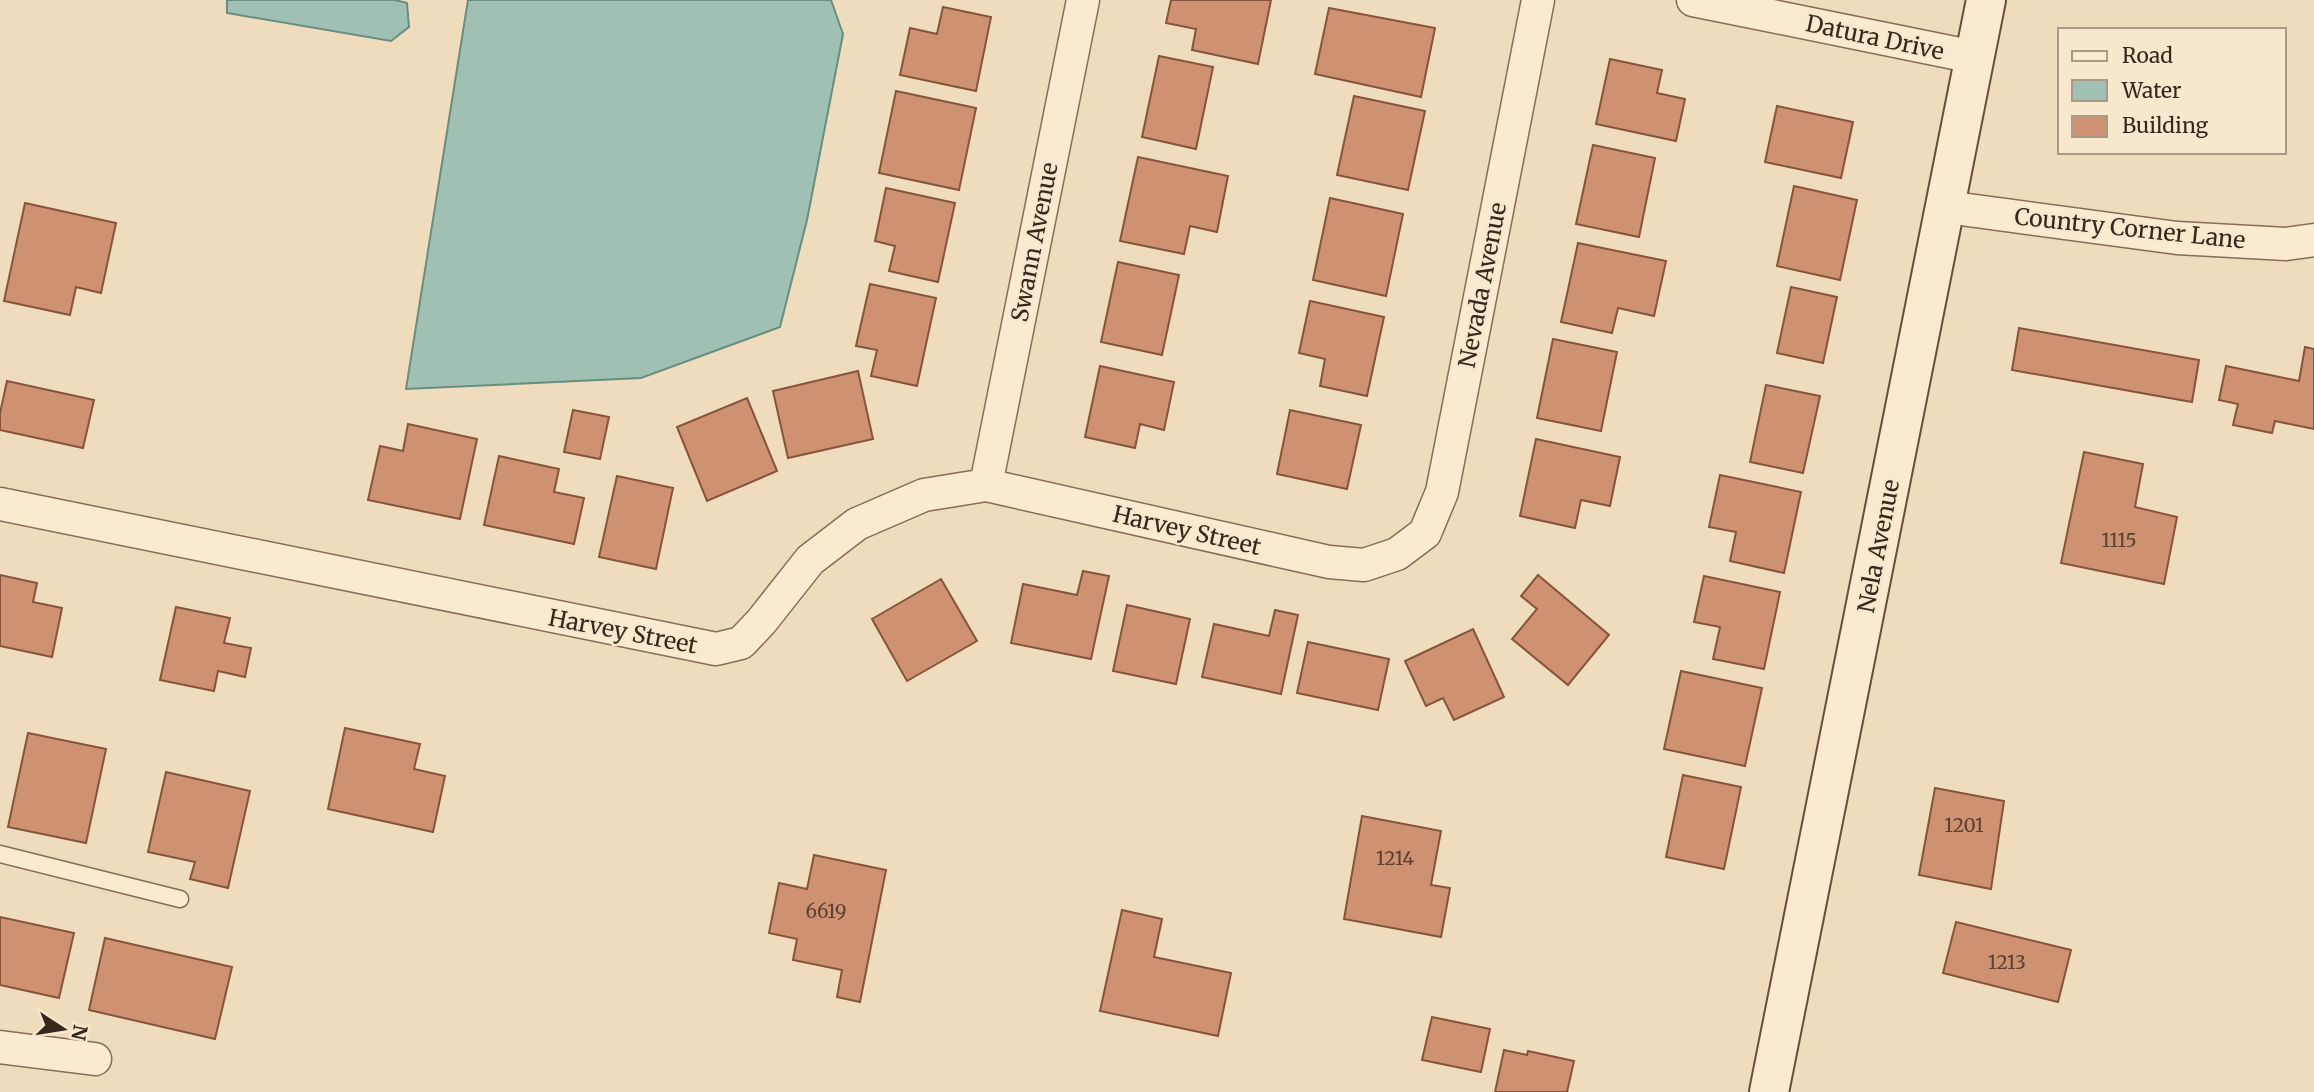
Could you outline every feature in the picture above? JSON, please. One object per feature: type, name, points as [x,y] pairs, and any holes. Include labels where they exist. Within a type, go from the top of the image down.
[{"type":"street","name":"Swann Avenue","points":[[986,485],[1083,0]]},
{"type":"street","name":"Nevada Avenue","points":[[1397,554],[1425,533],[1442,492],[1538,0]]},
{"type":"street","name":"Datura Drive","points":[[1693,0],[1974,57]]},
{"type":"street","name":"Nela Avenue","points":[[1769,1092],[1986,0]]},
{"type":"street","name":"Country Corner Lane","points":[[1946,207],[2177,238],[2286,244],[2314,240]]},
{"type":"street","name":"Harvey Street","points":[[0,504],[716,649],[741,643],[810,560],[857,524],[924,495],[986,485],[1329,562],[1364,565],[1397,554]]},
{"type":"street","points":[[0,1047],[94,1059]]},
{"type":"lane","points":[[0,854],[180,898]]},
{"type":"water","points":[[227,0],[395,0],[407,3],[409,27],[391,41],[227,13]]},
{"type":"water","points":[[468,0],[831,0],[843,34],[807,220],[780,327],[641,378],[406,389]]},
{"type":"building","points":[[1171,0],[1271,0],[1258,64],[1192,50],[1196,29],[1166,23]]},
{"type":"building","points":[[943,7],[991,17],[976,91],[900,75],[910,28],[937,34]]},
{"type":"building","points":[[1329,8],[1435,28],[1421,97],[1315,74]]},
{"type":"building","points":[[1159,56],[1213,67],[1196,149],[1142,137]]},
{"type":"building","points":[[1610,59],[1662,70],[1657,93],[1685,99],[1676,141],[1596,124]]},
{"type":"building","points":[[896,91],[976,108],[959,190],[879,173]]},
{"type":"building","points":[[1354,96],[1425,111],[1408,190],[1337,175]]},
{"type":"building","points":[[1777,106],[1853,122],[1841,178],[1765,162]]},
{"type":"building","points":[[1593,145],[1655,158],[1639,237],[1576,224]]},
{"type":"building","points":[[1138,157],[1228,176],[1217,232],[1190,226],[1184,254],[1120,241]]},
{"type":"building","points":[[1794,186],[1857,200],[1840,280],[1777,266]]},
{"type":"building","points":[[886,188],[955,203],[938,282],[889,271],[895,246],[875,241]]},
{"type":"building","points":[[1330,198],[1403,214],[1386,296],[1313,280]]},
{"type":"building","points":[[25,203],[116,223],[101,293],[76,287],[70,315],[4,301]]},
{"type":"building","points":[[1578,243],[1666,261],[1654,316],[1618,308],[1612,333],[1561,322]]},
{"type":"building","points":[[1118,262],[1179,275],[1162,355],[1101,342]]},
{"type":"building","points":[[870,284],[936,298],[917,386],[871,376],[877,350],[856,346]]},
{"type":"building","points":[[1791,287],[1837,297],[1823,363],[1777,353]]},
{"type":"building","points":[[1310,301],[1384,317],[1367,396],[1320,386],[1325,359],[1299,353]]},
{"type":"building","points":[[2019,328],[2199,360],[2192,402],[2012,370]]},
{"type":"building","points":[[1553,339],[1617,352],[1601,431],[1537,418]]},
{"type":"building","points":[[2305,347],[2314,349],[2314,429],[2275,421],[2272,433],[2233,425],[2238,404],[2219,400],[2226,366],[2299,381]]},
{"type":"building","points":[[1100,366],[1174,382],[1164,430],[1140,424],[1135,448],[1085,437]]},
{"type":"building","points":[[858,371],[873,439],[788,458],[773,391]]},
{"type":"building","points":[[7,381],[94,400],[83,448],[0,430],[0,413]]},
{"type":"building","points":[[1766,385],[1820,396],[1803,473],[1750,462]]},
{"type":"building","points":[[747,398],[777,471],[707,501],[677,427]]},
{"type":"building","points":[[573,410],[609,417],[600,459],[564,452]]},
{"type":"building","points":[[1290,410],[1361,425],[1347,489],[1277,474]]},
{"type":"building","points":[[408,424],[477,439],[460,519],[368,500],[380,446],[403,451]]},
{"type":"building","points":[[1536,439],[1620,457],[1610,506],[1581,500],[1575,528],[1520,516]]},
{"type":"building","points":[[2084,452],[2143,464],[2135,507],[2177,517],[2164,584],[2061,563]]},
{"type":"building","points":[[499,456],[559,469],[554,492],[584,498],[574,544],[484,525]]},
{"type":"building","points":[[1720,475],[1801,492],[1784,573],[1730,561],[1736,532],[1709,527]]},
{"type":"building","points":[[617,476],[673,488],[656,569],[599,557]]},
{"type":"building","points":[[1083,571],[1109,576],[1091,659],[1011,643],[1023,584],[1077,595]]},
{"type":"building","points":[[0,575],[37,583],[33,602],[62,608],[52,657],[0,646]]},
{"type":"building","points":[[1538,575],[1609,635],[1568,685],[1512,639],[1537,609],[1521,596]]},
{"type":"building","points":[[1704,576],[1780,592],[1764,669],[1713,659],[1720,627],[1694,622]]},
{"type":"building","points":[[941,579],[977,641],[907,681],[872,619]]},
{"type":"building","points":[[1127,605],[1190,619],[1176,684],[1113,671]]},
{"type":"building","points":[[176,607],[230,618],[224,643],[251,648],[245,677],[218,671],[214,691],[160,680]]},
{"type":"building","points":[[1275,610],[1298,615],[1281,694],[1202,677],[1214,624],[1269,636]]},
{"type":"building","points":[[1473,629],[1504,697],[1454,720],[1443,698],[1426,706],[1405,661]]},
{"type":"building","points":[[1308,642],[1389,659],[1378,710],[1297,693]]},
{"type":"building","points":[[1681,671],[1762,688],[1745,766],[1664,749]]},
{"type":"building","points":[[345,728],[420,744],[414,769],[445,776],[433,832],[328,809]]},
{"type":"building","points":[[28,733],[106,749],[86,843],[8,827]]},
{"type":"building","points":[[166,772],[250,791],[228,888],[190,879],[195,862],[148,852]]},
{"type":"building","points":[[1683,775],[1741,787],[1724,869],[1666,857]]},
{"type":"building","points":[[1935,788],[2004,801],[1991,889],[1919,875]]},
{"type":"building","points":[[1362,816],[1441,831],[1431,885],[1450,888],[1441,937],[1344,919]]},
{"type":"building","points":[[814,855],[886,870],[860,1002],[837,997],[842,970],[793,960],[797,939],[769,933],[779,883],[807,889]]},
{"type":"building","points":[[1122,910],[1162,919],[1154,957],[1231,973],[1218,1036],[1100,1011]]},
{"type":"building","points":[[0,917],[74,933],[59,998],[0,985]]},
{"type":"building","points":[[1956,922],[2071,950],[2058,1002],[1943,973]]},
{"type":"building","points":[[105,938],[232,967],[215,1039],[89,1010]]},
{"type":"building","points":[[1432,1017],[1490,1029],[1481,1072],[1422,1060]]},
{"type":"building","points":[[1504,1050],[1527,1055],[1528,1051],[1574,1061],[1567,1092],[1495,1092]]}]
